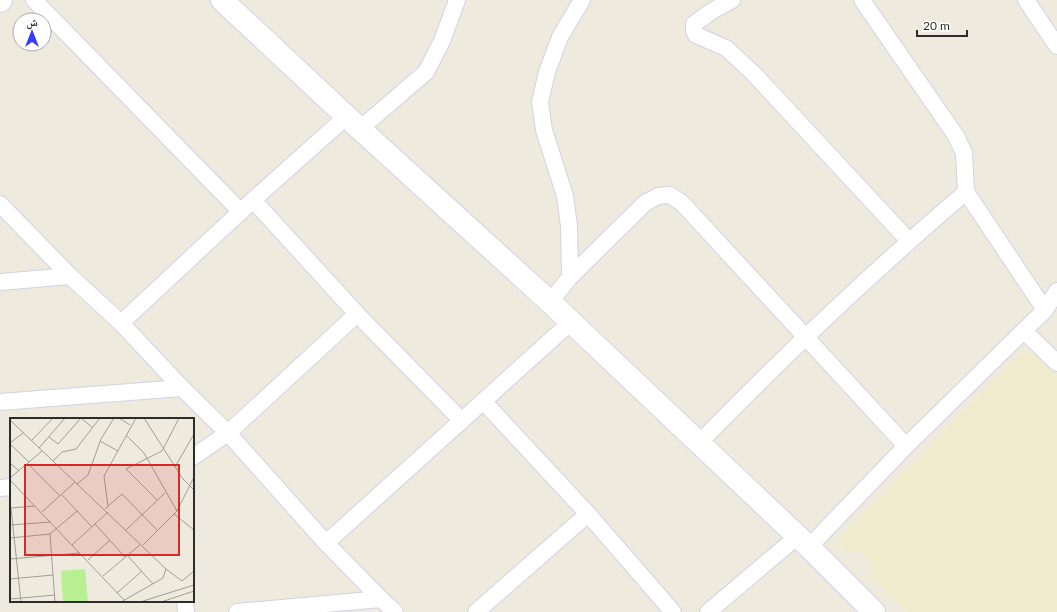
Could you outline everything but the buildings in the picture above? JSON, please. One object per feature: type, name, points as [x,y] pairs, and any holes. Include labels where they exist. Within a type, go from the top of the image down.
[{"type":"street","points":[[34,0],[241,212]]},
{"type":"street","points":[[222,0],[353,123],[550,302],[804,541],[874,612]]},
{"type":"street","points":[[121,323],[253,200],[353,123],[426,72],[442,41],[457,0]]},
{"type":"street","points":[[570,277],[569,226],[565,196],[544,130],[540,102],[547,72],[560,37],[582,0]]},
{"type":"street","points":[[732,0],[712,11],[694,24],[694,31],[696,35],[726,48],[754,74],[908,241]]},
{"type":"street","points":[[862,0],[956,136],[964,153],[966,192],[1045,310]]},
{"type":"street","points":[[1032,3],[1057,46]]},
{"type":"street","points":[[699,443],[767,373],[908,241],[966,192]]},
{"type":"street","points":[[550,302],[570,277],[645,203],[658,196],[670,195],[682,203],[906,446]]},
{"type":"street","points":[[253,200],[357,314],[462,421]]},
{"type":"street","points":[[0,204],[70,276],[121,323],[228,434],[326,543],[395,612]]},
{"type":"street","points":[[0,282],[70,276]]},
{"type":"street","points":[[708,612],[804,541],[906,446],[1024,331],[1045,310],[1057,291]]},
{"type":"street","points":[[194,456],[228,434],[357,314]]},
{"type":"street","points":[[326,543],[571,322]]},
{"type":"street","points":[[1024,331],[1057,363]]},
{"type":"street","points":[[0,402],[182,388]]},
{"type":"street","points":[[483,401],[588,514],[673,612]]},
{"type":"street","points":[[0,488],[10,487]]},
{"type":"street","points":[[476,612],[588,514]]},
{"type":"street","points":[[237,612],[381,599]]},
{"type":"street","points":[[185,602],[186,612]]},
{"type":"shaded area","points":[[1020,353],[1035,353],[1057,375],[1057,612],[907,612],[870,575],[873,563],[859,550],[846,552],[836,541]]}]
